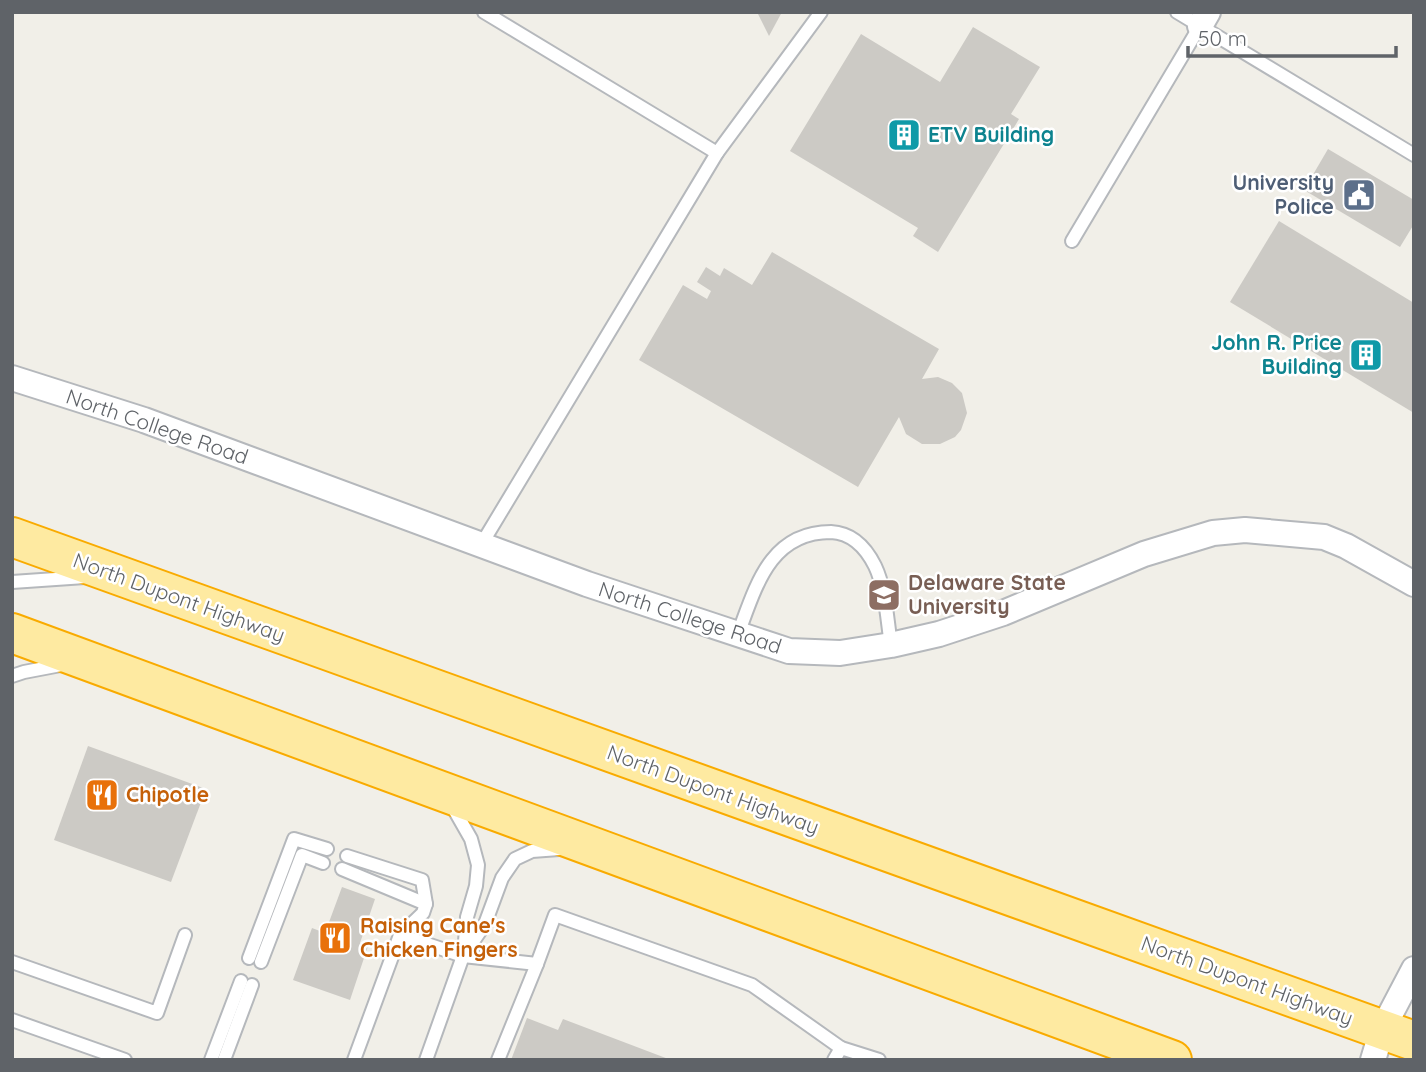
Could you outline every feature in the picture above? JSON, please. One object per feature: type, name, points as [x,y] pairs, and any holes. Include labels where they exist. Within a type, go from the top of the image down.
[{"type":"highway","name":"North Dupont Highway","points":[[12,537],[1390,1044]]},
{"type":"highway","points":[[12,634],[1172,1060]]},
{"type":"street","name":"North College Road","points":[[12,378],[144,420],[587,584],[789,651],[840,653],[891,645],[965,626],[1143,554],[1213,533],[1245,530],[1324,537],[1346,546],[1414,584]]},
{"type":"street","points":[[1390,1044],[1414,969]]},
{"type":"lane","points":[[484,12],[716,153]]},
{"type":"lane","points":[[481,545],[716,153],[821,12]]},
{"type":"lane","points":[[1177,12],[1204,19],[1414,155]]},
{"type":"lane","points":[[1072,241],[1204,19]]},
{"type":"lane","points":[[738,634],[753,594],[769,564],[782,548],[797,537],[812,532],[838,532],[863,546],[876,567],[891,645]]},
{"type":"lane","points":[[12,582],[116,575]]},
{"type":"lane","points":[[12,676],[87,661]]},
{"type":"lane","points":[[426,1060],[463,956],[467,916],[476,887],[478,865],[471,839],[445,793]]},
{"type":"lane","points":[[323,863],[302,855],[255,960],[294,839],[327,849]]},
{"type":"lane","points":[[463,956],[485,924],[502,878],[515,859],[532,851],[548,848],[605,851]]},
{"type":"lane","points":[[347,856],[422,880],[426,904],[423,913],[400,935],[354,1060]]},
{"type":"lane","points":[[342,869],[426,904]]},
{"type":"lane","points":[[498,1060],[555,915],[752,985],[837,1054],[879,1060]]},
{"type":"lane","points":[[12,962],[157,1013],[186,935]]},
{"type":"lane","points":[[400,935],[463,956],[537,964]]},
{"type":"lane","points":[[211,1060],[247,983],[224,1060]]},
{"type":"lane","points":[[12,1020],[125,1060]]},
{"type":"building","points":[[757,12],[782,12],[769,36]]},
{"type":"building","name":"ETV Building","points":[[973,27],[1040,67],[1011,114],[1019,119],[938,252],[913,236],[918,228],[790,151],[861,34],[940,82]]},
{"type":"building","name":"University Police","points":[[1328,149],[1414,200],[1414,224],[1400,247],[1304,190]]},
{"type":"building","name":"John R. Price Building","points":[[1279,221],[1414,303],[1414,413],[1230,302]]},
{"type":"building","points":[[772,252],[939,349],[922,379],[938,377],[952,383],[962,393],[967,413],[961,430],[955,437],[940,444],[922,444],[906,434],[899,417],[858,487],[639,360],[683,285],[707,299],[711,291],[697,282],[706,267],[720,276],[724,268],[752,285]]},
{"type":"building","points":[[88,746],[206,789],[171,882],[54,840]]},
{"type":"building","name":"Raising Cane's Chicken Fingers","points":[[342,887],[375,899],[360,943],[368,946],[350,1000],[293,980],[312,928],[325,933]]},
{"type":"building","points":[[527,1018],[558,1030],[563,1019],[671,1060],[511,1060]]},
{"type":"place","name":"ETV Building","points":[[904,135]]},
{"type":"place","name":"University Police","points":[[1359,195]]},
{"type":"place","name":"John R. Price Building","points":[[1366,355]]},
{"type":"place","name":"Delaware State University","points":[[884,595]]},
{"type":"place","name":"Chipotle","points":[[102,795]]},
{"type":"place","name":"Raising Cane's Chicken Fingers","points":[[335,938]]}]
